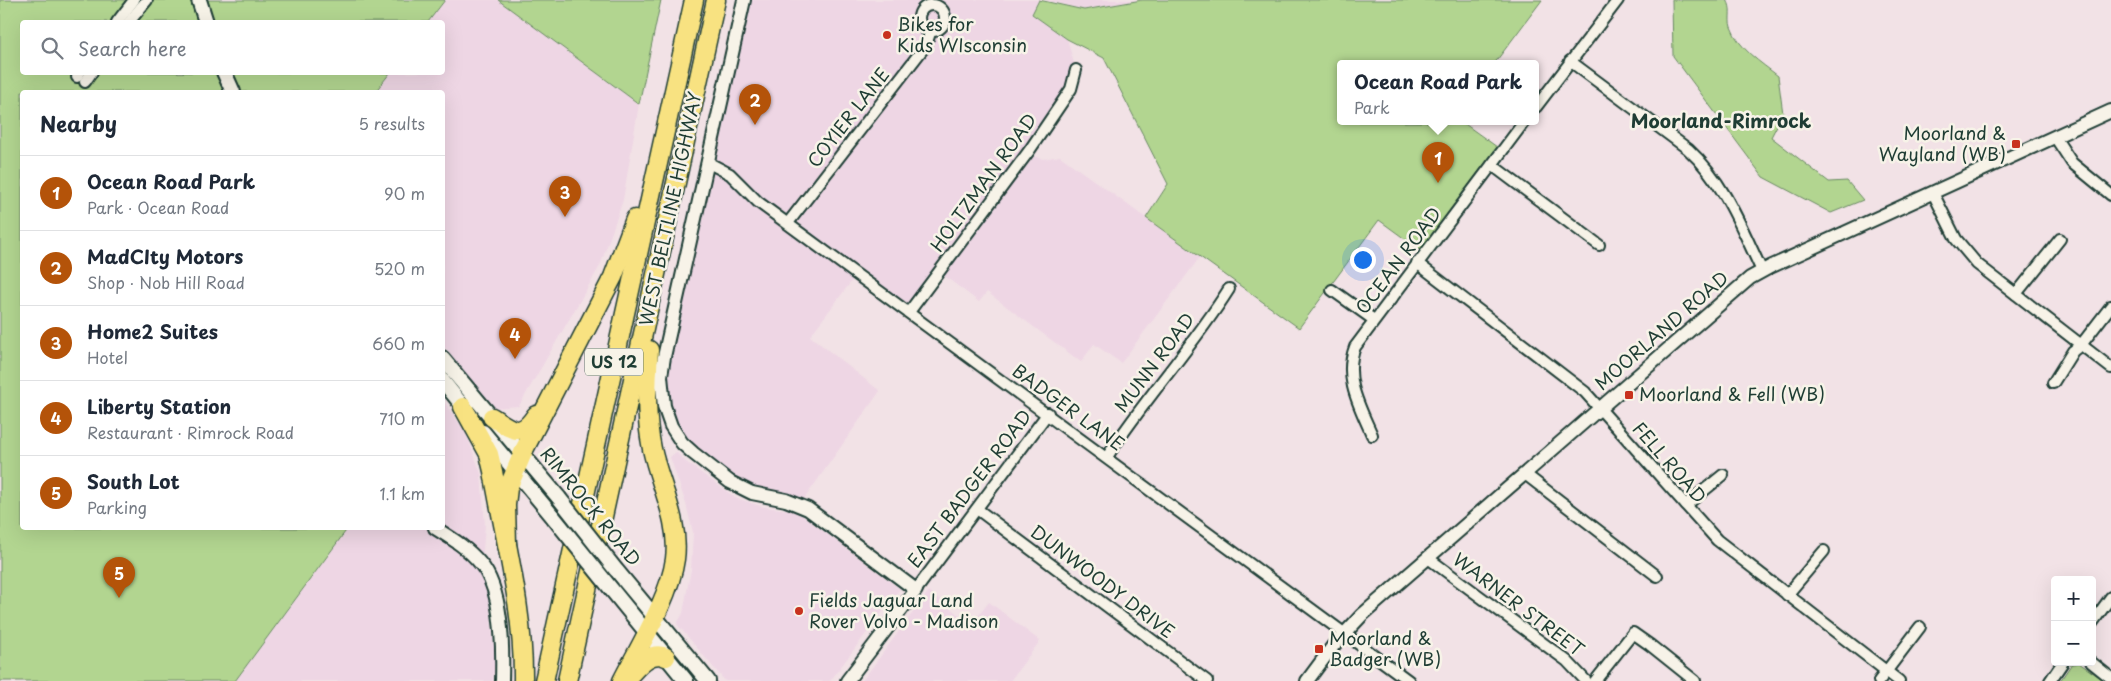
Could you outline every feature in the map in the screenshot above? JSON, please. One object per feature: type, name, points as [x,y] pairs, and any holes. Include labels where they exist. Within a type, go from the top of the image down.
[{"type":"highway","name":"WEST BELTLINE HIGHWAY","points":[[544,681],[671,96],[694,0]]},
{"type":"highway","name":"WEST BELTLINE HIGHWAY","points":[[567,681],[716,0]]},
{"type":"highway","points":[[507,545],[506,504],[508,488],[522,454],[613,277],[632,228],[671,96]]},
{"type":"highway","points":[[623,681],[662,601],[672,572],[676,542],[674,524],[653,451],[647,422],[647,375],[652,295]]},
{"type":"highway","points":[[492,417],[511,429],[523,429],[528,426],[558,382]]},
{"type":"highway","points":[[463,407],[489,454],[522,635],[523,681]]},
{"type":"highway","points":[[623,681],[644,661],[654,655],[660,654],[666,657]]},
{"type":"main road","points":[[199,0],[205,20]]},
{"type":"main road","points":[[225,75],[232,90]]},
{"type":"main road","name":"RIMROCK ROAD","points":[[445,362],[708,681]]},
{"type":"main road","name":"RIMROCK ROAD","points":[[445,384],[686,681]]},
{"type":"street","points":[[119,20],[134,0]]},
{"type":"street","points":[[131,20],[147,0]]},
{"type":"street","points":[[744,0],[664,357],[662,393],[664,406],[671,426],[687,448],[730,482],[752,493],[786,500],[808,509],[916,590]]},
{"type":"street","points":[[1539,103],[1618,0]]},
{"type":"street","name":"COYIER LANE","points":[[788,223],[926,45],[931,30]]},
{"type":"street","points":[[1570,61],[1688,149],[1706,166],[1728,199],[1762,271]]},
{"type":"street","name":"HOLTZMAN ROAD","points":[[909,312],[1034,143],[1071,89],[1076,70]]},
{"type":"street","name":"MOORLAND ROAD","points":[[1308,681],[1345,633],[1362,615],[1750,278],[2111,112]]},
{"type":"street","name":"OCEAN ROAD","points":[[1372,435],[1352,384],[1351,366],[1356,347],[1374,320],[1522,125]]},
{"type":"street","points":[[2056,137],[2072,162],[2087,177],[2111,195]]},
{"type":"street","name":"BADGER LANE","points":[[708,162],[730,174],[758,202],[1048,413],[1409,681]]},
{"type":"street","points":[[1492,165],[1599,245]]},
{"type":"street","points":[[1932,193],[1961,246],[1977,264],[2111,368]]},
{"type":"street","points":[[2016,294],[2060,239]]},
{"type":"street","name":"FELL ROAD","points":[[1417,264],[1585,392],[1717,540],[1899,681]]},
{"type":"street","name":"MUNN ROAD","points":[[1107,457],[1141,408],[1214,313],[1229,289]]},
{"type":"street","points":[[1332,290],[1374,320]]},
{"type":"street","points":[[2053,383],[2073,351],[2081,344],[2111,306]]},
{"type":"street","name":"EAST BADGER ROAD","points":[[847,681],[1048,413]]},
{"type":"street","points":[[1524,474],[1657,576]]},
{"type":"street","points":[[1686,505],[1723,476]]},
{"type":"street","name":"DUNWOODY DRIVE","points":[[977,508],[1207,681]]},
{"type":"street","points":[[438,530],[472,554],[492,581],[500,634],[502,681]]},
{"type":"street","points":[[1787,594],[1824,551]]},
{"type":"street","name":"WARNER STREET","points":[[1428,558],[1567,661],[1586,681]]},
{"type":"street","points":[[2094,621],[2111,598]]},
{"type":"street","points":[[1879,681],[1920,627]]},
{"type":"street","points":[[1595,681],[1633,633],[1695,681]]},
{"type":"street","points":[[2050,681],[2060,666]]},
{"type":"street","points":[[2096,666],[2111,678]]},
{"type":"shaded area","points":[[445,0],[498,0],[639,104],[623,200],[600,266],[519,406],[492,408],[445,348],[445,90],[377,90],[388,75],[445,75],[445,20],[430,20]]},
{"type":"shaded area","points":[[744,0],[1039,0],[1032,14],[1067,39],[1076,70],[1071,89],[1027,154],[1043,159],[1060,156],[1200,257],[1121,363],[1094,344],[1081,362],[987,292],[979,302],[939,272],[909,312],[854,278],[810,336],[880,391],[800,505],[752,493],[682,443],[662,393]]},
{"type":"shaded area","points":[[1045,0],[1142,0],[1084,10]]},
{"type":"shaded area","points":[[445,403],[466,433],[481,474],[485,525],[481,576],[489,597],[495,657],[493,681],[235,681],[347,530],[445,530]]},
{"type":"shaded area","points":[[676,452],[686,462],[736,498],[764,507],[790,510],[803,516],[900,589],[830,681],[725,681],[677,624],[683,613],[691,569],[693,532],[686,504],[670,457]]},
{"type":"shaded area","points":[[929,591],[971,625],[989,602],[1040,641],[1010,681],[862,681]]},
{"type":"green space","points":[[0,0],[445,0],[430,20],[20,20],[20,75],[388,75],[377,90],[20,90],[20,530],[347,530],[235,681],[0,681]]},
{"type":"green space","points":[[498,0],[661,0],[639,104]]},
{"type":"green space","points":[[1039,0],[1084,10],[1142,0],[1542,0],[1497,60],[1337,60],[1337,125],[1466,125],[1497,147],[1420,250],[1379,220],[1299,328],[1146,218],[1168,184],[1104,58],[1067,39],[1032,14]]},
{"type":"green space","points":[[1672,0],[1727,0],[1730,7],[1731,27],[1739,42],[1778,76],[1783,114],[1771,137],[1829,182],[1847,181],[1863,200],[1831,213],[1763,177],[1673,56]]},
{"type":"green space","points":[[2070,666],[2083,666],[2105,681],[2060,681]]},
{"type":"place","name":"Bikes for Kids WIsconsin","points":[[887,35]]},
{"type":"place","name":"MadCIty Motors","points":[[755,125]]},
{"type":"place","name":"Moorland & Wayland (WB)","points":[[2016,144]]},
{"type":"place","name":"Ocean Road Park","points":[[1438,183]]},
{"type":"place","name":"Home2 Suites","points":[[565,217]]},
{"type":"place","name":"Liberty Station","points":[[515,359]]},
{"type":"place","name":"Moorland & Fell (WB)","points":[[1629,395]]},
{"type":"place","name":"South Lot","points":[[119,598]]},
{"type":"place","name":"Fields Jaguar Land Rover Volvo - Madison","points":[[799,611]]},
{"type":"place","name":"Moorland & Badger (WB)","points":[[1319,649]]},
{"type":"district","name":"Moorland-Rimrock","points":[[1721,121]]}]
